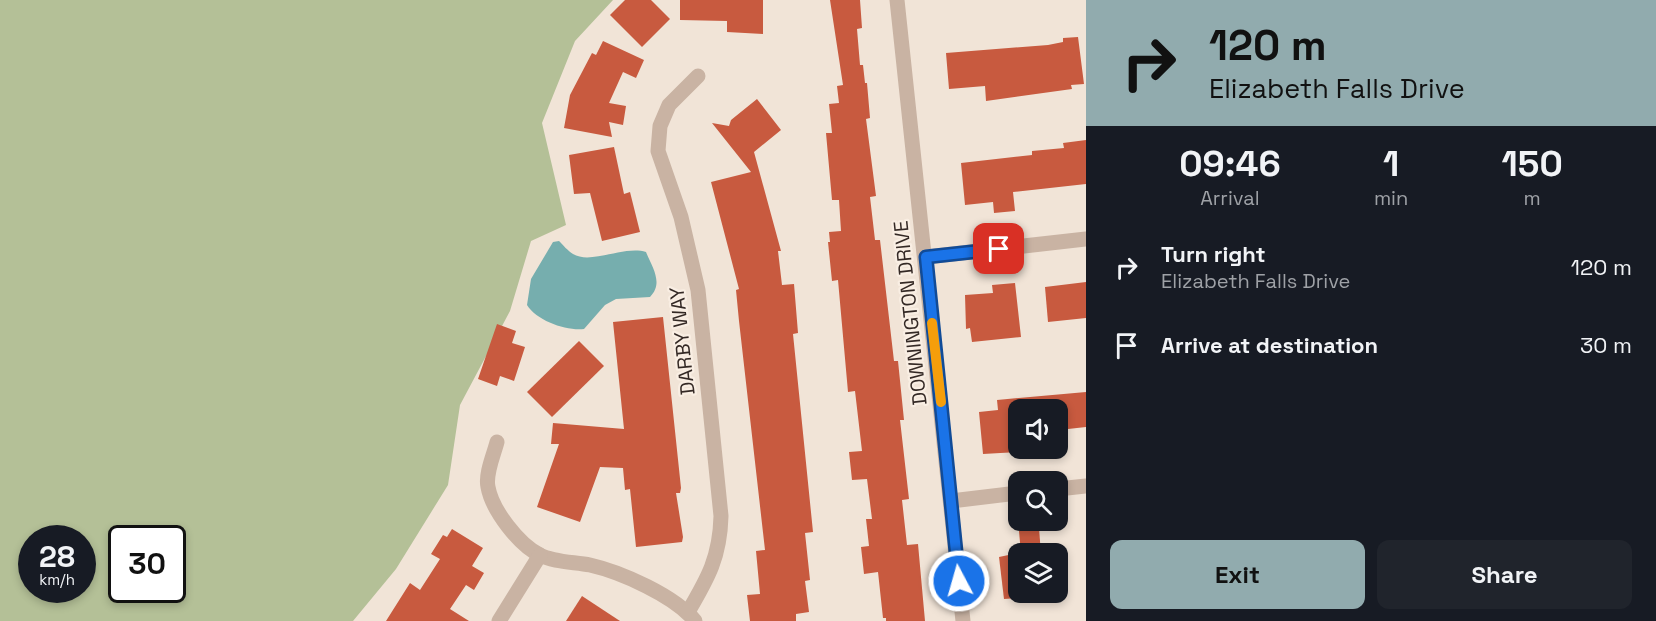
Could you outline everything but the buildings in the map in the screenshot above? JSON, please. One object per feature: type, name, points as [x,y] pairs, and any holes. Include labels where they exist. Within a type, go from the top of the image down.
[{"type":"street","name":"DOWNINGTON DRIVE","points":[[900,0],[963,621]]},
{"type":"street","name":"DARBY WAY","points":[[691,617],[712,571],[720,544],[721,516],[698,290],[688,244],[658,151],[660,126],[669,105],[698,76]]},
{"type":"street","points":[[926,257],[1086,239]]},
{"type":"street","points":[[497,442],[487,485],[496,511],[515,534],[540,555],[593,566],[642,584],[691,617]]},
{"type":"street","points":[[1068,488],[1086,486]]},
{"type":"street","points":[[951,501],[1008,494]]},
{"type":"street","points":[[499,621],[540,555]]},
{"type":"green space","points":[[0,0],[613,0],[575,41],[542,123],[566,225],[531,241],[510,311],[460,405],[448,485],[396,569],[353,621],[0,621]]},
{"type":"water","points":[[559,241],[571,253],[580,257],[628,251],[646,252],[656,275],[654,292],[650,297],[616,299],[605,305],[584,329],[552,324],[538,316],[527,305],[531,279],[553,242]]},
{"type":"slow traffic","points":[[932,323],[941,402]]},
{"type":"route","points":[[959,581],[926,257],[999,249]]}]
